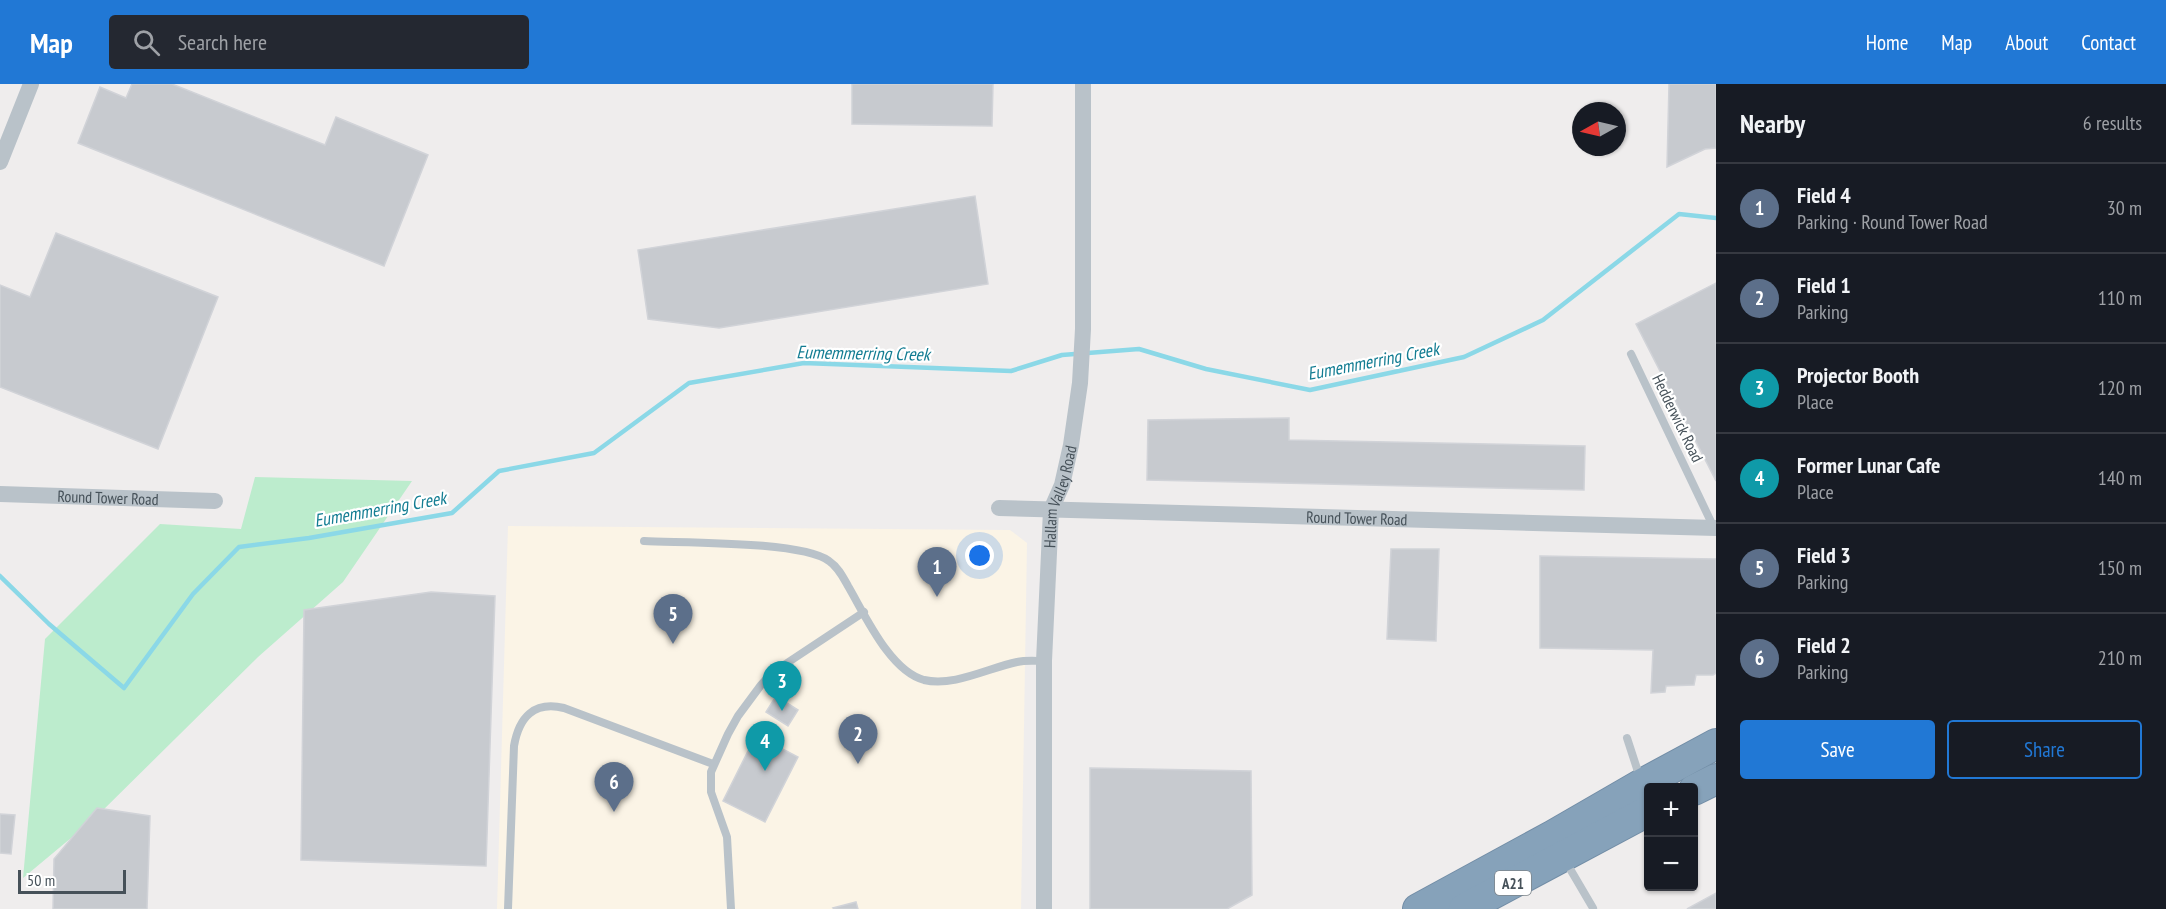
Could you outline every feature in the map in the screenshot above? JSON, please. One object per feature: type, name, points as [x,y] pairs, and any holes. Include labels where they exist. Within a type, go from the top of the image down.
[{"type":"highway","name":"A21","points":[[1664,783],[1716,744]]},
{"type":"highway","points":[[1698,788],[1716,779]]},
{"type":"highway","name":"A21","points":[[1427,907],[1557,846],[1644,797]]},
{"type":"highway","name":"A21","points":[[1464,909],[1557,846]]},
{"type":"street","points":[[0,162],[31,84]]},
{"type":"street","name":"Hallam Valley Road","points":[[1044,909],[1044,661],[1051,510],[1062,485],[1071,446],[1080,383],[1083,329],[1083,84]]},
{"type":"street","name":"Round Tower Road","points":[[0,494],[215,501]]},
{"type":"street","name":"Round Tower Road","points":[[999,508],[1715,528]]},
{"type":"lane","name":"Hedderwick Road","points":[[1630,354],[1715,528]]},
{"type":"lane","points":[[644,541],[771,547],[819,555],[836,566],[895,660],[910,674],[925,680],[942,681],[1016,662],[1044,661]]},
{"type":"lane","points":[[731,909],[727,837],[711,792],[713,764],[738,716],[772,673],[864,612]]},
{"type":"lane","points":[[508,909],[514,746],[520,724],[536,709],[543,706],[564,708],[713,764]]},
{"type":"lane","points":[[1627,738],[1644,790]]},
{"type":"lane","points":[[1557,846],[1593,908]]},
{"type":"shaded area","points":[[508,526],[1010,530],[1027,543],[1021,909],[497,909]]},
{"type":"green space","points":[[255,477],[412,481],[343,582],[258,657],[95,818],[23,878],[45,639],[160,524],[241,529]]},
{"type":"building","points":[[132,84],[172,84],[325,145],[336,117],[428,155],[384,266],[78,143],[100,87],[126,98]]},
{"type":"building","points":[[852,84],[993,84],[992,126],[852,124]]},
{"type":"building","points":[[1669,84],[1716,84],[1716,148],[1705,149],[1667,167]]},
{"type":"building","points":[[975,196],[988,284],[719,328],[648,319],[638,250]]},
{"type":"building","points":[[56,233],[218,297],[158,449],[0,387],[0,285],[30,297]]},
{"type":"building","points":[[1716,283],[1716,481],[1636,324]]},
{"type":"building","points":[[1289,418],[1289,440],[1585,446],[1584,490],[1147,480],[1148,420]]},
{"type":"building","points":[[1391,549],[1439,549],[1436,641],[1387,639]]},
{"type":"building","points":[[1540,556],[1716,559],[1716,673],[1696,675],[1694,685],[1666,686],[1665,692],[1651,693],[1653,650],[1540,648]]},
{"type":"building","points":[[431,592],[495,596],[486,866],[301,860],[304,610]]},
{"type":"building","points":[[776,696],[798,710],[788,726],[766,712]]},
{"type":"building","points":[[756,735],[798,757],[765,822],[723,801]]},
{"type":"building","points":[[1090,768],[1251,771],[1252,895],[1227,909],[1090,909]]},
{"type":"building","points":[[97,808],[150,816],[147,909],[53,909],[54,859]]},
{"type":"building","points":[[0,814],[15,815],[11,854],[0,853]]},
{"type":"building","points":[[1716,893],[1716,909],[1687,909]]},
{"type":"building","points":[[856,902],[858,909],[833,908]]},
{"type":"waterway","name":"Eumemmerring Creek","points":[[0,576],[49,624],[124,688],[193,594],[239,547],[309,538],[452,513],[499,471],[594,453],[689,383],[804,363],[1011,371],[1062,355],[1139,349],[1206,369],[1310,390],[1464,357],[1543,320],[1679,214],[1716,218]]},
{"type":"place","name":"Field 4","points":[[937,597]]},
{"type":"place","name":"Field 3","points":[[673,644]]},
{"type":"place","name":"Projector Booth","points":[[782,711]]},
{"type":"place","name":"Field 1","points":[[858,764]]},
{"type":"place","name":"Former Lunar Cafe","points":[[765,771]]},
{"type":"place","name":"Field 2","points":[[614,812]]}]
